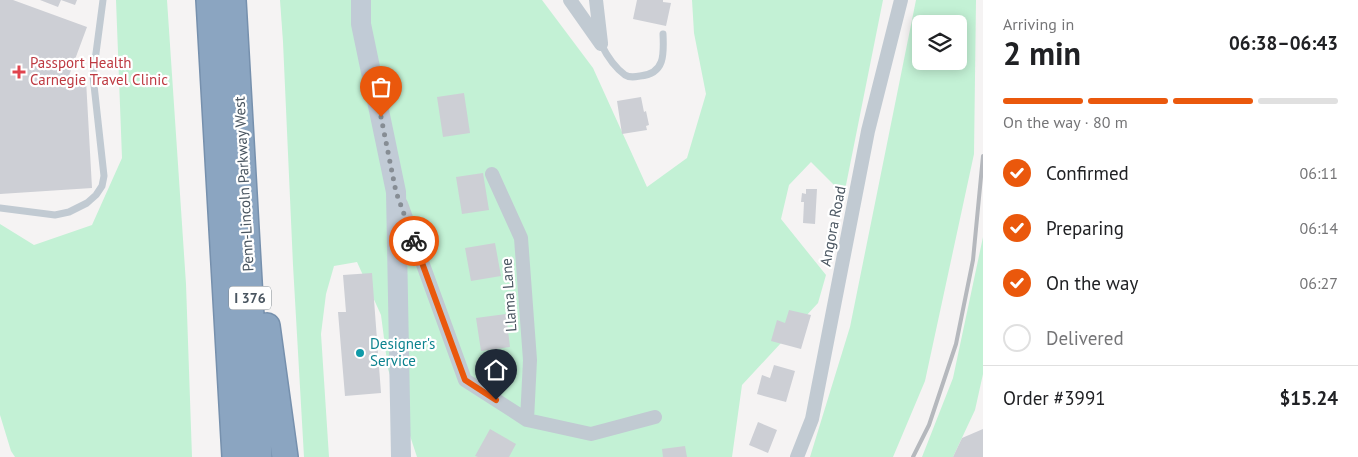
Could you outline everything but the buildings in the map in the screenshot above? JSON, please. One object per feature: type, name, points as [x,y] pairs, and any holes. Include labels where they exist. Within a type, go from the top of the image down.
[{"type":"highway","name":"Penn-Lincoln Parkway West","points":[[209,0],[235,457]]},
{"type":"highway","name":"Penn-Lincoln Parkway West","points":[[233,0],[260,457]]},
{"type":"highway","points":[[241,139],[285,457]]},
{"type":"highway","points":[[226,457],[229,346]]},
{"type":"street","points":[[361,0],[361,24],[396,192],[465,380],[526,420],[592,434],[655,417]]},
{"type":"street","points":[[570,0],[601,44]]},
{"type":"street","points":[[596,0],[601,44]]},
{"type":"street","name":"Angora Road","points":[[797,457],[812,419],[868,131],[900,0]]},
{"type":"street","name":"Llama Lane","points":[[492,174],[521,238],[530,360],[526,420]]},
{"type":"street","points":[[396,192],[400,457]]},
{"type":"lane","points":[[0,208],[55,215],[70,212],[87,203],[102,186],[104,176],[93,76],[103,0]]},
{"type":"lane","points":[[601,44],[608,58],[626,76],[650,75],[659,68],[664,52],[662,34]]},
{"type":"green space","points":[[116,0],[167,0],[186,284],[192,457],[15,457],[11,451],[0,415],[0,224],[34,245],[92,225],[122,158]]},
{"type":"green space","points":[[280,0],[542,0],[593,68],[647,187],[687,158],[706,94],[694,33],[692,0],[883,0],[844,195],[811,162],[789,185],[781,219],[826,275],[818,303],[742,385],[732,457],[417,457],[388,369],[381,315],[357,262],[334,266],[326,294],[321,334],[329,457],[304,457]]},
{"type":"green space","points":[[916,0],[976,0],[974,154],[925,381],[893,457],[810,457],[850,327],[912,20],[912,70],[967,70],[967,15],[913,15]]},
{"type":"green space","points":[[983,237],[983,374],[975,410],[953,457],[922,457],[953,378]]},
{"type":"railway","points":[[913,457],[929,425],[956,344],[973,260],[983,156]]},
{"type":"way so far","points":[[381,117],[396,192],[414,241]]},
{"type":"place","name":"Passport Health Carnegie Travel Clinic","points":[[19,72]]},
{"type":"place","name":"Designer's Service","points":[[360,353]]},
{"type":"route","points":[[414,241],[465,380],[496,400]]}]
